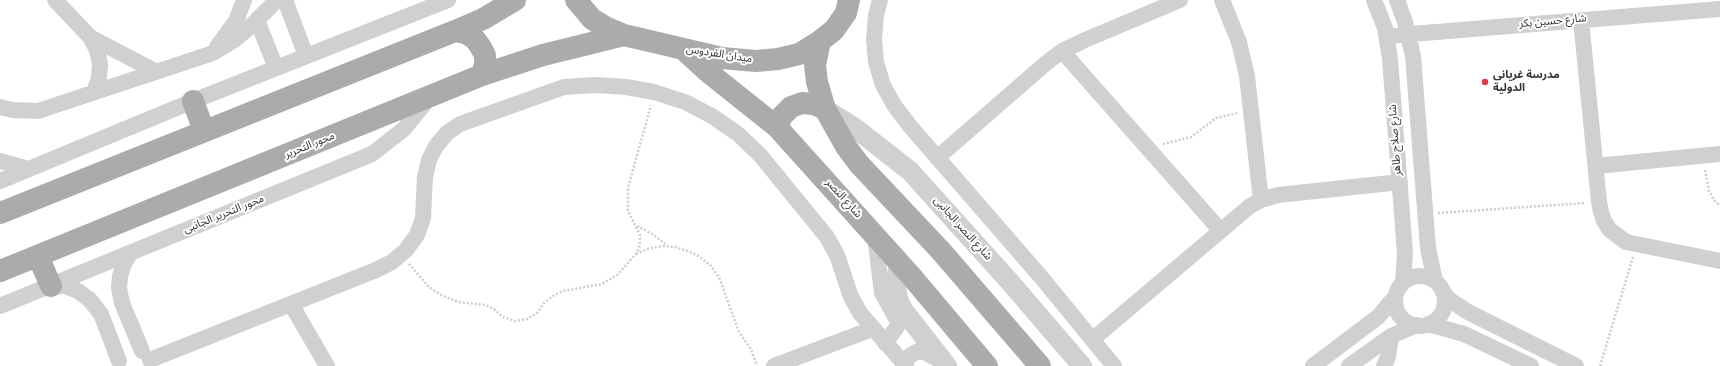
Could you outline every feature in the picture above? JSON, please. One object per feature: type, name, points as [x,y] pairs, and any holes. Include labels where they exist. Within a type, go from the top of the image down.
[{"type":"main road","name":"ميدان الفردوس","points":[[576,0],[592,19],[607,28],[624,35],[722,58],[756,61],[778,59],[799,54],[820,41],[834,30],[846,13],[849,0]]},
{"type":"main road","points":[[0,213],[455,31],[483,19],[503,3]]},
{"type":"main road","points":[[455,31],[470,36],[480,46],[484,55],[485,65],[482,75]]},
{"type":"main road","name":"محور التحرير","points":[[0,271],[482,75],[543,55],[624,35]]},
{"type":"main road","points":[[820,41],[815,65],[817,82],[825,109],[846,148],[859,164],[941,251],[1040,366]]},
{"type":"main road","name":"شارع النصر","points":[[682,49],[708,72],[777,127],[900,263],[987,366]]},
{"type":"main road","points":[[193,101],[204,131]]},
{"type":"main road","points":[[777,127],[782,116],[791,107],[802,103],[808,103],[825,109]]},
{"type":"main road","points":[[38,256],[51,286]]},
{"type":"street","points":[[55,0],[90,37],[97,50],[100,64],[99,78],[94,92]]},
{"type":"street","points":[[213,53],[236,21],[244,0]]},
{"type":"street","points":[[248,0],[253,7],[260,10],[267,10]]},
{"type":"street","points":[[285,0],[306,56]]},
{"type":"street","points":[[0,181],[193,101],[448,0]]},
{"type":"street","points":[[938,158],[1045,64],[1062,51],[1180,0]]},
{"type":"street","points":[[1222,0],[1244,59],[1261,200]]},
{"type":"street","name":"شارع صلاح طاهر","points":[[1374,0],[1387,36],[1390,59],[1405,263],[1399,290]]},
{"type":"street","name":"شارع صلاح طاهر","points":[[1397,0],[1409,34],[1428,248],[1439,287]]},
{"type":"street","points":[[878,8],[874,39],[876,62],[883,85],[894,105],[1041,277],[1114,366]]},
{"type":"street","name":"شارع حسين بكر","points":[[1387,36],[1720,9]]},
{"type":"street","points":[[0,107],[13,110],[38,111],[213,53],[233,41],[267,10]]},
{"type":"street","points":[[267,10],[276,68]]},
{"type":"street","points":[[1581,20],[1599,202],[1601,212],[1610,230],[1618,237],[1636,245],[1720,261]]},
{"type":"street","points":[[90,37],[155,71]]},
{"type":"street","points":[[1062,51],[1220,230]]},
{"type":"street","points":[[119,364],[122,356],[131,350],[148,359],[292,304],[392,262],[406,250],[417,235],[423,218],[425,177],[428,160],[436,146],[447,133],[460,124],[564,88],[595,85],[626,87],[654,92],[685,102],[712,116],[738,134],[760,155],[827,237],[837,256],[851,297],[860,313],[872,329],[904,364],[911,355],[918,351],[924,352],[945,365]]},
{"type":"street","name":"محور التحرير الجانبى","points":[[0,306],[372,154],[404,129],[430,97]]},
{"type":"street","name":"شارع النصر الجانبى","points":[[825,109],[872,140],[910,171],[1010,282],[1082,366]]},
{"type":"street","points":[[1596,166],[1720,154]]},
{"type":"street","points":[[0,161],[28,169]]},
{"type":"street","points":[[1093,339],[1240,212],[1261,200],[1278,195],[1400,182]]},
{"type":"street","points":[[875,236],[882,293],[898,322],[897,327],[885,343]]},
{"type":"street","points":[[130,254],[122,270],[119,288],[122,303],[148,359]]},
{"type":"street","points":[[900,263],[895,283],[899,302],[904,311],[945,365]]},
{"type":"street","points":[[1313,366],[1378,317],[1408,279],[1422,276],[1439,287],[1450,300],[1468,312],[1576,366]]},
{"type":"street","points":[[51,286],[65,286],[78,291],[90,300],[101,314],[119,364]]},
{"type":"street","points":[[1349,366],[1391,336],[1422,325],[1438,317],[1444,305],[1439,287]]},
{"type":"street","points":[[1399,290],[1395,305],[1400,316],[1409,323],[1464,334],[1531,366]]},
{"type":"street","points":[[292,304],[327,366]]},
{"type":"street","points":[[774,366],[872,329]]},
{"type":"street","points":[[1384,366],[1388,357],[1391,336]]},
{"type":"path","points":[[401,255],[429,287],[443,296],[459,302],[486,305],[496,310],[503,317],[515,321],[527,319],[537,313],[544,303],[563,291],[602,284],[617,275],[636,254],[640,245],[640,235],[637,226],[628,211],[628,188],[654,92]]},
{"type":"path","points":[[1152,152],[1168,142],[1191,137],[1216,118],[1251,111]]},
{"type":"path","points":[[1704,156],[1709,191],[1720,206]]},
{"type":"path","points":[[1425,214],[1599,202]]},
{"type":"path","points":[[637,226],[654,235],[669,247]]},
{"type":"path","points":[[1600,366],[1636,245]]},
{"type":"path","points":[[636,254],[648,249],[669,247],[688,251],[700,257],[711,266],[719,277],[739,332],[751,350],[757,366]]},
{"type":"place","name":"مدرسة غرياني الدولية","points":[[1485,82]]}]
